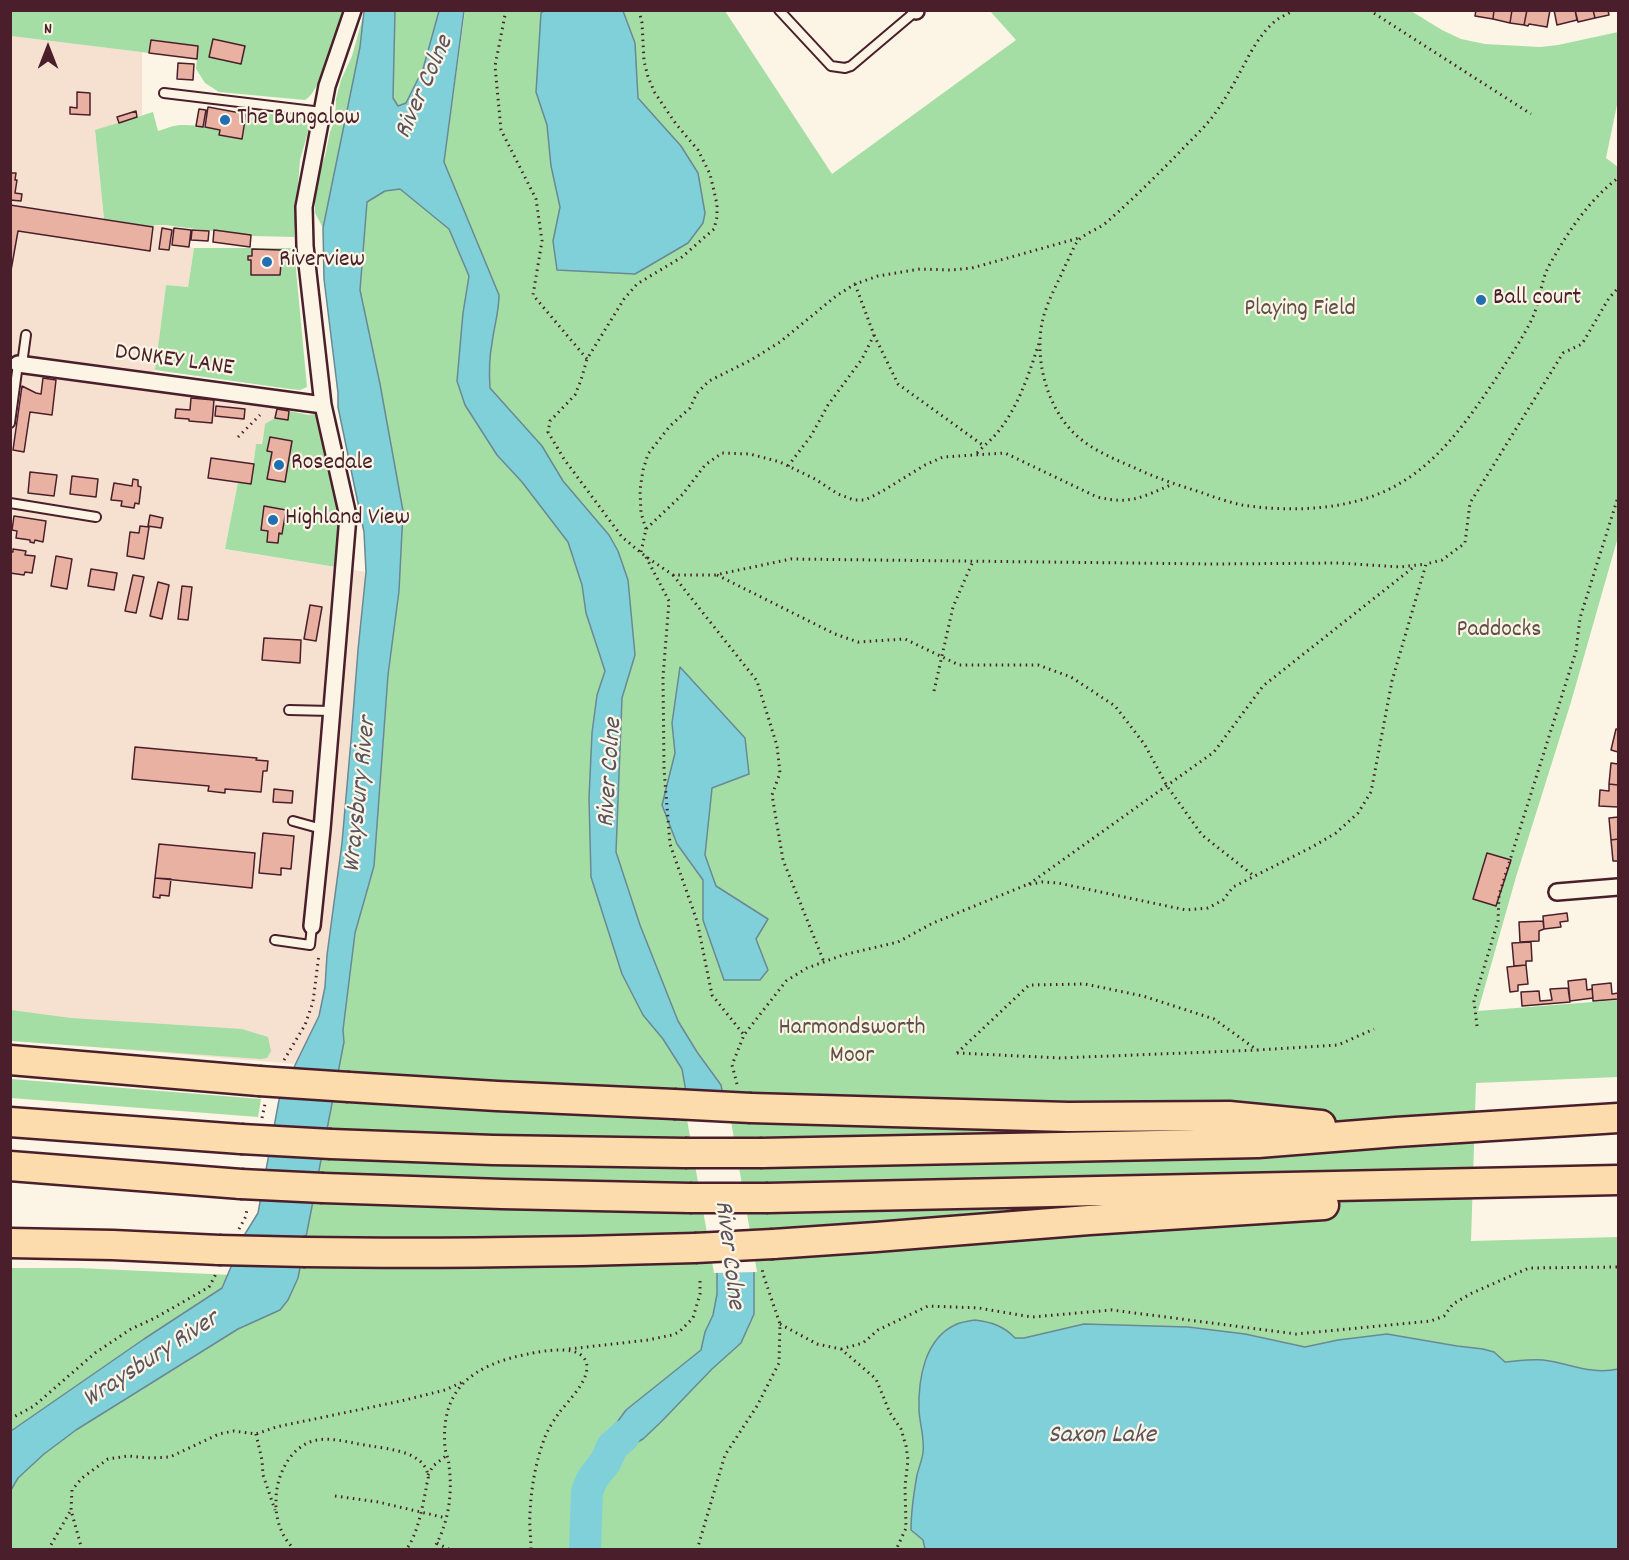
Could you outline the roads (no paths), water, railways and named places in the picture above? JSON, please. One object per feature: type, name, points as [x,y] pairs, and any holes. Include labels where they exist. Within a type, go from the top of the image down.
[{"type":"highway","points":[[10,1060],[264,1089],[349,1087],[751,1108],[1068,1117],[1229,1116],[1396,1132]]},
{"type":"highway","points":[[10,1122],[251,1133],[331,1144],[493,1150],[762,1153],[1258,1143],[1618,1118]]},
{"type":"highway","points":[[10,1166],[244,1194],[323,1188],[690,1198],[1618,1180]]},
{"type":"highway","points":[[10,1243],[306,1252],[542,1252],[695,1248],[1318,1206],[1466,1184]]},
{"type":"street","points":[[312,926],[348,516],[323,405],[305,246],[304,207],[327,86],[353,10]]},
{"type":"street","name":"DONKEY LANE","points":[[17,364],[323,405]]},
{"type":"street","points":[[1557,892],[1618,887]]},
{"type":"lane","points":[[779,10],[831,66],[845,68],[851,66],[916,11]]},
{"type":"lane","points":[[164,93],[322,112]]},
{"type":"lane","points":[[10,423],[17,364],[26,335]]},
{"type":"lane","points":[[10,503],[96,517]]},
{"type":"lane","points":[[289,710],[332,711]]},
{"type":"lane","points":[[292,820],[321,829]]},
{"type":"lane","points":[[275,940],[309,945],[312,926]]},
{"type":"water","name":"Wraysbury River","points":[[364,11],[395,11],[393,98],[398,106],[406,103],[423,69],[439,11],[464,11],[444,162],[499,295],[490,355],[490,388],[542,446],[563,481],[609,535],[618,551],[628,580],[635,655],[622,698],[616,852],[640,925],[678,1021],[721,1085],[754,1266],[754,1314],[741,1343],[643,1439],[619,1453],[599,1471],[600,1446],[626,1410],[701,1350],[705,1332],[713,1315],[717,1294],[717,1267],[682,1069],[663,1039],[643,1015],[622,974],[591,877],[589,798],[592,733],[597,695],[605,671],[586,613],[582,585],[568,542],[522,482],[497,455],[465,405],[457,381],[469,276],[449,229],[400,189],[385,191],[367,202],[360,290],[403,511],[399,591],[388,675],[374,866],[355,933],[343,1030],[344,1042],[298,1278],[288,1300],[280,1310],[238,1329],[76,1430],[44,1454],[18,1478],[11,1490],[11,1431],[222,1288],[245,1234],[258,1213],[279,1100],[319,1016],[325,987],[342,843],[366,572],[364,532],[338,407],[324,279],[323,228],[360,47]]},
{"type":"water","points":[[544,11],[623,11],[635,43],[638,98],[681,146],[698,173],[705,213],[703,223],[688,243],[635,274],[557,270],[553,241],[560,207],[551,166],[547,125],[536,92],[541,13]]},
{"type":"water","points":[[680,667],[745,738],[749,774],[712,788],[705,855],[716,886],[768,919],[756,939],[768,970],[760,980],[724,980],[703,920],[703,880],[677,844],[662,805],[675,753],[672,723]]},
{"type":"water","name":"Saxon Lake","points":[[975,1320],[997,1325],[1015,1338],[1084,1324],[1188,1327],[1245,1334],[1305,1347],[1387,1334],[1483,1349],[1494,1352],[1505,1362],[1543,1360],[1589,1370],[1618,1369],[1618,1549],[925,1549],[923,1540],[911,1530],[917,1475],[923,1456],[919,1411],[922,1374],[925,1361],[937,1339],[957,1324]]},
{"type":"waterway","name":"River Colne","points":[[585,1550],[587,1492],[592,1479],[606,1461],[612,1447],[624,1436]]},
{"type":"place","name":"The Bungalow","points":[[225,120]]},
{"type":"place","name":"Riverview","points":[[267,262]]},
{"type":"place","name":"Ball court","points":[[1481,300]]},
{"type":"place","name":"Rosedale","points":[[279,465]]},
{"type":"place","name":"Highland View","points":[[273,520]]},
{"type":"park label","name":"Playing Field","points":[[1300,311]]},
{"type":"park label","name":"Paddocks","points":[[1499,632]]},
{"type":"park label","name":"Harmondsworth Moor","points":[[852,1044]]}]
